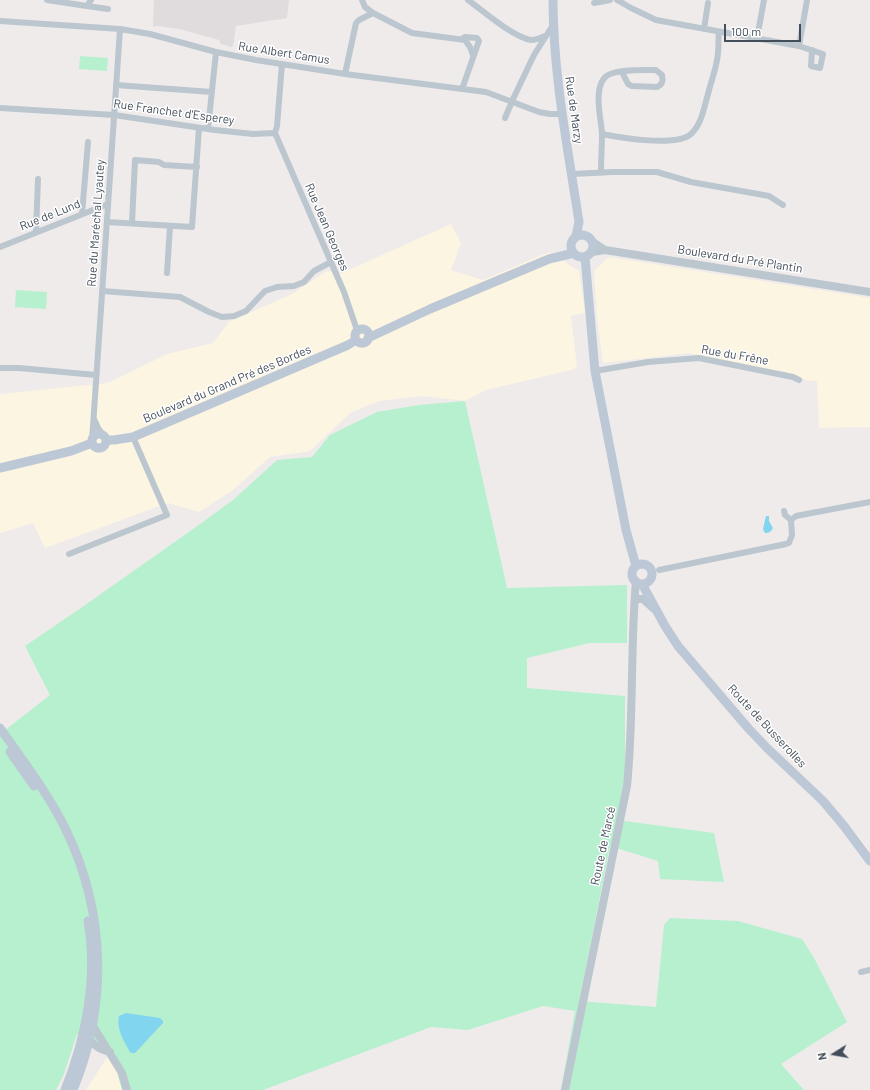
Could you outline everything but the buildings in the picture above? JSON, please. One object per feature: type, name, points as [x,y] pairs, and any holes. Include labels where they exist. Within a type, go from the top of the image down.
[{"type":"main road","name":"Rue de Marzy","points":[[553,0],[556,69],[579,222],[585,235]]},
{"type":"main road","name":"Rue de Marzy","points":[[576,236],[579,222]]},
{"type":"main road","points":[[579,235],[585,235],[591,239],[594,245],[588,254],[581,257],[573,249],[576,236],[579,235]]},
{"type":"main road","points":[[364,332],[379,332],[573,249]]},
{"type":"main road","name":"Route de Busserolles","points":[[588,254],[595,371],[625,523],[630,542],[645,575],[657,612],[678,646],[748,728],[823,801],[870,861]]},
{"type":"main road","name":"Boulevard du Grand Pré des Bordes","points":[[92,442],[95,447],[99,448],[105,444],[104,438],[114,440],[133,437],[348,345],[356,340],[355,333],[364,332]]},
{"type":"main road","points":[[0,468],[72,451],[92,442]]},
{"type":"main road","points":[[0,728],[27,765],[56,812],[79,862],[88,893],[98,950],[98,975],[93,1026],[86,1056],[73,1090]]},
{"type":"main road","points":[[0,738],[38,792],[52,816],[73,860],[84,896],[89,928],[91,982],[80,1046],[65,1090]]},
{"type":"street","points":[[47,0],[108,9]]},
{"type":"street","points":[[87,6],[91,0]]},
{"type":"street","points":[[362,0],[365,7],[373,13],[412,33],[464,40],[473,55]]},
{"type":"street","points":[[468,0],[506,28],[525,38],[534,40],[540,45]]},
{"type":"street","points":[[594,3],[610,0]]},
{"type":"street","points":[[617,0],[656,20],[799,46],[812,50]]},
{"type":"street","points":[[757,38],[764,0]]},
{"type":"street","points":[[799,46],[807,0]]},
{"type":"street","points":[[704,29],[708,3]]},
{"type":"street","points":[[345,74],[356,23],[373,13]]},
{"type":"street","name":"Rue Albert Camus","points":[[0,21],[120,30],[150,34],[216,52],[282,64],[345,74],[486,92],[539,112],[563,114]]},
{"type":"street","points":[[505,118],[540,45],[553,25]]},
{"type":"street","name":"Rue du Maréchal Lyautey","points":[[92,442],[120,30]]},
{"type":"street","points":[[602,134],[623,138],[680,140],[691,134],[700,120],[715,68],[718,53],[719,32]]},
{"type":"street","points":[[534,40],[546,36]]},
{"type":"street","points":[[460,39],[465,37],[476,38],[479,41],[462,89]]},
{"type":"street","points":[[208,129],[216,52]]},
{"type":"street","points":[[275,133],[277,126],[282,64]]},
{"type":"street","points":[[601,173],[602,134],[598,102],[601,82],[607,75],[631,70],[656,70],[662,76],[663,82],[657,87],[632,86],[628,84],[622,72]]},
{"type":"street","points":[[116,85],[212,92]]},
{"type":"street","name":"Rue Franchet d'Esperey","points":[[0,108],[114,115],[199,128],[253,134],[275,133]]},
{"type":"street","points":[[107,222],[192,227],[199,128]]},
{"type":"street","name":"Rue Jean Georges","points":[[275,133],[331,262],[364,332]]},
{"type":"street","points":[[82,214],[88,142]]},
{"type":"street","points":[[132,223],[135,160],[159,162],[164,165],[197,167]]},
{"type":"street","points":[[572,174],[657,172],[691,182],[769,196],[784,205]]},
{"type":"street","points":[[36,232],[38,178]]},
{"type":"street","name":"Rue de Lund","points":[[0,247],[108,204]]},
{"type":"street","points":[[167,273],[170,226]]},
{"type":"street","name":"Boulevard du Pré Plantin","points":[[593,242],[605,250]]},
{"type":"street","name":"Boulevard du Pré Plantin","points":[[588,254],[605,250],[870,292]]},
{"type":"street","points":[[102,291],[180,297],[222,317],[234,316],[246,311],[265,290],[277,287],[294,286],[304,282],[314,271],[331,262]]},
{"type":"street","name":"Rue du Frêne","points":[[595,371],[648,362],[699,358],[793,377],[799,380]]},
{"type":"street","points":[[0,368],[96,375]]},
{"type":"street","points":[[93,418],[104,438]]},
{"type":"street","points":[[69,554],[167,515],[133,437]]},
{"type":"street","points":[[791,520],[796,516],[870,502]]},
{"type":"street","points":[[645,575],[789,543],[792,535],[791,520],[785,515],[784,511]]},
{"type":"street","name":"Route de Marcé","points":[[564,1090],[627,786],[630,754],[635,601],[645,575]]},
{"type":"street","points":[[635,601],[645,600],[657,612]]},
{"type":"street","points":[[860,972],[870,970]]},
{"type":"street","points":[[91,982],[91,1008],[87,1034],[98,1049],[110,1052]]},
{"type":"street","points":[[93,1026],[122,1073],[127,1090]]},
{"type":"street","points":[[80,1046],[90,1039],[100,1036]]},
{"type":"street","points":[[86,1056],[98,1049]]},
{"type":"shaded area","points":[[154,0],[289,0],[287,18],[236,26],[233,46],[231,47],[221,44],[219,40],[179,29],[158,26],[153,27]]},
{"type":"shaded area","points":[[451,224],[461,243],[451,270],[483,280],[549,252],[579,271],[585,313],[571,316],[577,367],[571,370],[486,390],[465,401],[423,396],[379,401],[350,413],[310,451],[270,457],[233,490],[199,512],[168,503],[45,548],[33,523],[0,533],[0,394],[108,383],[167,354],[213,343],[229,322],[292,294],[327,271],[342,273]]},
{"type":"shaded area","points":[[609,257],[870,298],[870,427],[819,428],[817,381],[806,380],[786,372],[741,365],[689,353],[603,363],[597,316],[594,271]]},
{"type":"shaded area","points":[[108,1056],[117,1072],[122,1090],[86,1090]]},
{"type":"green space","points":[[80,56],[108,58],[107,71],[79,69]]},
{"type":"green space","points":[[16,290],[47,292],[46,309],[15,307]]},
{"type":"green space","points":[[465,401],[507,588],[627,585],[627,643],[590,643],[527,658],[527,688],[625,696],[625,773],[617,820],[714,833],[724,882],[660,879],[658,861],[610,846],[579,1001],[656,1007],[664,925],[670,918],[738,921],[802,939],[814,958],[847,1022],[781,1064],[804,1090],[561,1090],[575,1011],[543,1006],[468,1030],[431,1027],[263,1090],[122,1090],[117,1072],[108,1056],[77,1034],[64,1074],[56,1090],[0,1090],[0,734],[50,695],[25,646],[233,500],[277,460],[312,457],[330,435],[377,412],[419,405]]},
{"type":"water","points":[[766,516],[769,516],[769,521],[773,528],[768,533],[765,533],[763,529]]},
{"type":"water","points":[[126,1013],[160,1018],[163,1021],[163,1023],[135,1053],[130,1052],[123,1039],[119,1026],[119,1016]]}]
